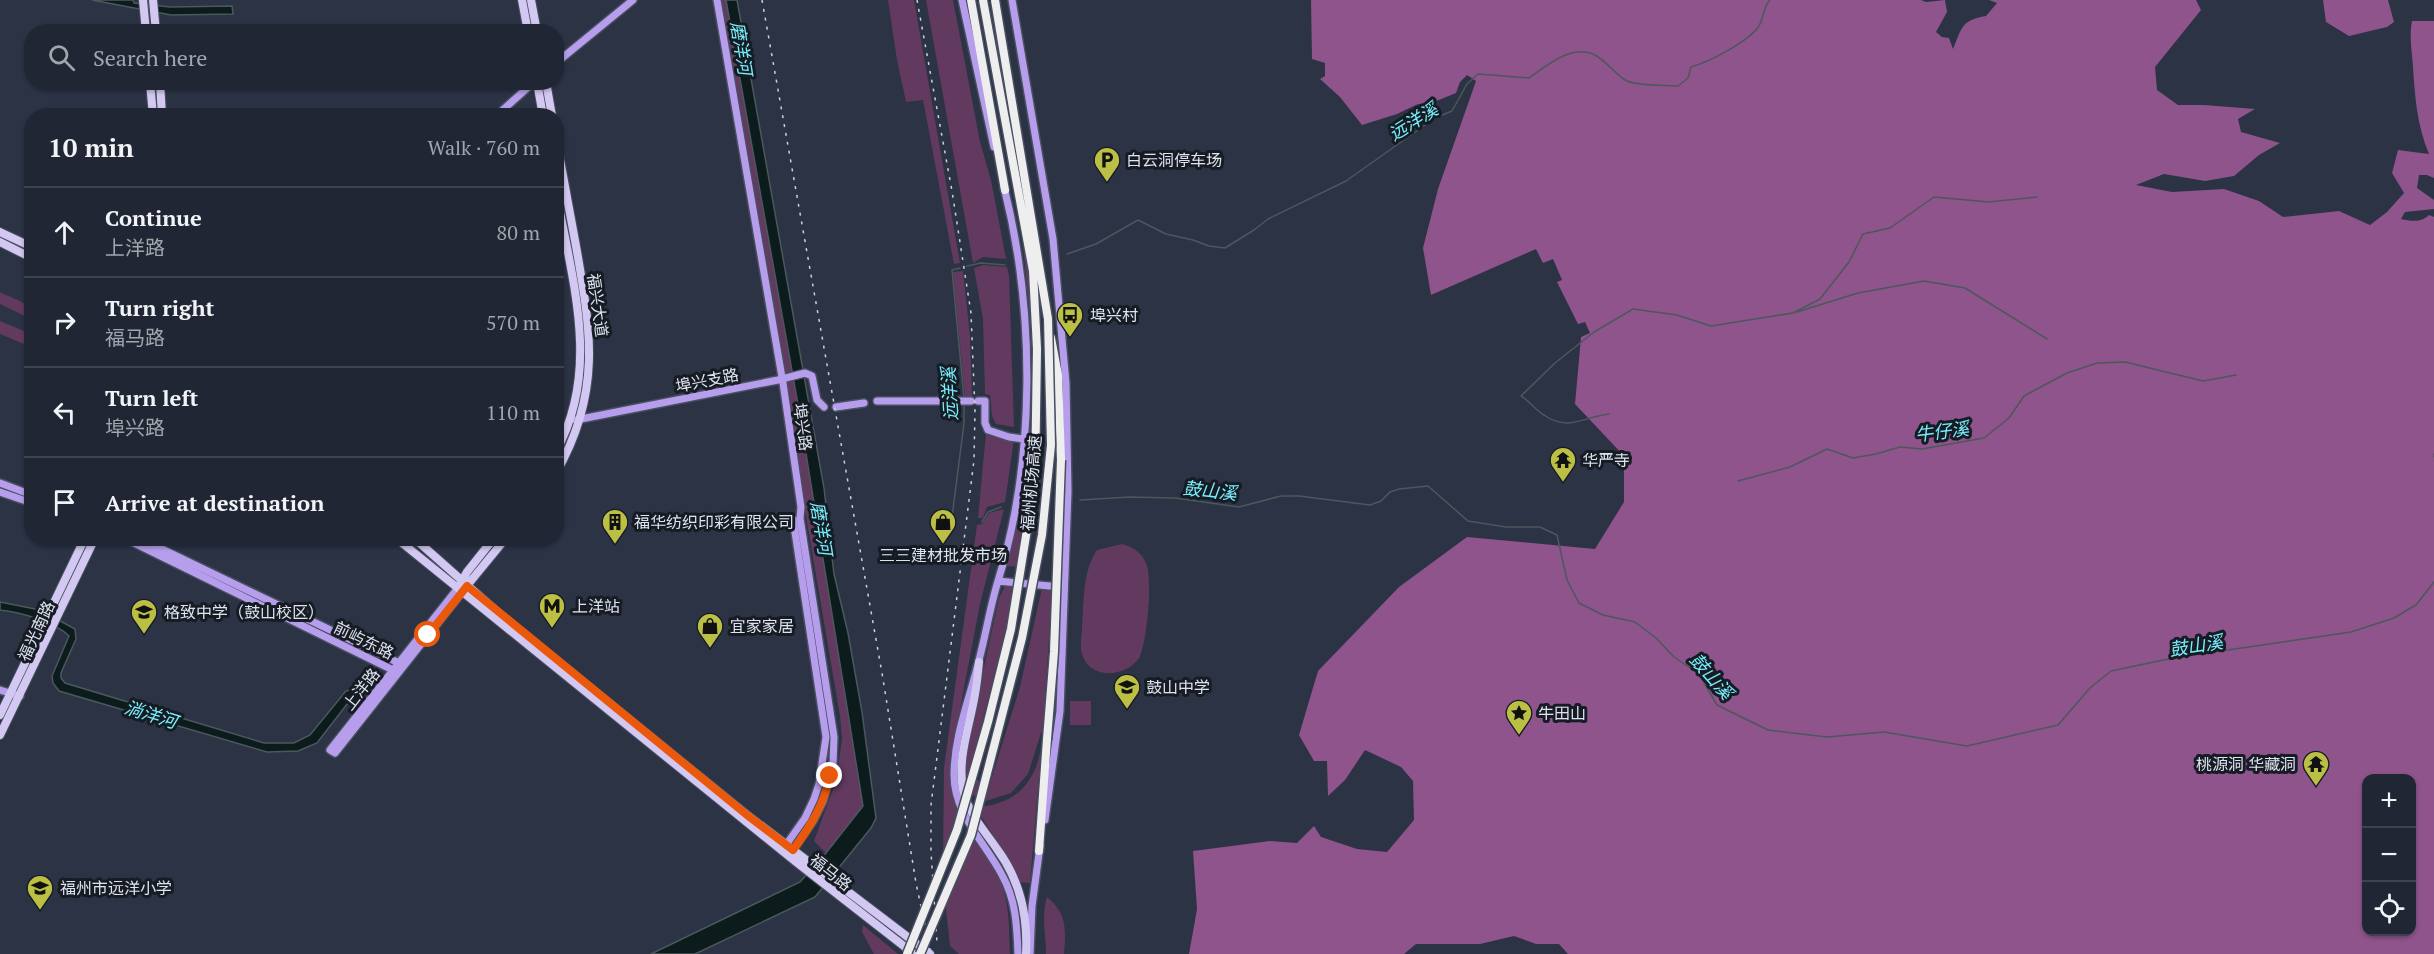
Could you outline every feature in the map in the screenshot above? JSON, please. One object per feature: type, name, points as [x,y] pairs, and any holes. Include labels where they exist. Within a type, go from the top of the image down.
[{"type":"highway","points":[[971,0],[1005,190]]},
{"type":"highway","name":"福州机场高速","points":[[908,954],[957,830],[988,723],[1011,629],[1035,480],[1037,349],[1033,271],[983,0]]},
{"type":"highway","name":"福州机场高速","points":[[920,954],[971,835],[1022,638],[1042,535],[1051,445],[1048,319],[994,0]]},
{"type":"highway","points":[[1039,851],[1054,641],[1061,460],[1058,375],[1048,319]]},
{"type":"main road","points":[[143,0],[145,24]]},
{"type":"main road","points":[[522,0],[526,24]]},
{"type":"main road","points":[[531,0],[536,24]]},
{"type":"main road","points":[[564,56],[633,0]]},
{"type":"main road","name":"埠兴路","points":[[717,0],[782,378],[801,507],[797,518],[826,737],[822,773],[814,799],[805,818],[786,844]]},
{"type":"main road","points":[[962,0],[1005,190],[1024,318],[1027,395],[1017,495],[979,662],[976,693],[964,747],[961,777],[963,791],[974,818],[1011,871],[1023,906],[1028,954]]},
{"type":"main road","points":[[1012,0],[1053,239],[1062,328],[1068,470],[1060,711],[1039,851],[1028,954]]},
{"type":"main road","points":[[153,1],[155,24]]},
{"type":"main road","points":[[151,90],[152,108]]},
{"type":"main road","points":[[160,90],[162,108]]},
{"type":"main road","points":[[505,108],[527,90]]},
{"type":"main road","points":[[538,90],[541,108]]},
{"type":"main road","points":[[547,90],[551,108]]},
{"type":"main road","name":"福兴大道","points":[[564,183],[589,323],[589,372],[580,419],[572,443],[564,458]]},
{"type":"main road","points":[[0,232],[24,244]]},
{"type":"main road","name":"福兴大道","points":[[564,238],[582,344],[577,394],[564,433]]},
{"type":"main road","points":[[0,242],[24,254]]},
{"type":"main road","name":"埠兴支路","points":[[570,420],[805,373],[812,376],[817,400],[824,407]]},
{"type":"main road","points":[[877,401],[978,401],[988,429],[1009,437],[1024,439]]},
{"type":"main road","points":[[836,406],[864,403]]},
{"type":"main road","points":[[0,483],[24,492]]},
{"type":"main road","points":[[0,492],[24,500]]},
{"type":"main road","name":"埠兴路","points":[[793,850],[824,801],[833,764],[834,737],[797,518]]},
{"type":"main road","name":"福光南路","points":[[0,715],[81,546]]},
{"type":"main road","name":"福光南路","points":[[0,735],[91,546]]},
{"type":"main road","name":"前屿东路","points":[[140,546],[396,671]]},
{"type":"main road","name":"前屿东路","points":[[156,546],[401,664]]},
{"type":"main road","name":"福马路","points":[[407,546],[462,587],[786,844],[808,866]]},
{"type":"main road","name":"福马路","points":[[422,546],[462,587],[914,954]]},
{"type":"main road","points":[[462,587],[467,572],[488,546]]},
{"type":"main road","points":[[462,587],[499,546]]},
{"type":"main road","points":[[998,581],[1065,588]]},
{"type":"main road","name":"上洋路","points":[[332,752],[462,587]]},
{"type":"main road","points":[[979,662],[969,692],[957,745],[954,777],[956,793],[968,823],[994,861],[1009,890],[1017,926],[1018,954]]},
{"type":"main road","points":[[0,690],[20,696]]},
{"type":"main road","name":"福马路","points":[[828,882],[930,954]]},
{"type":"shaded area","points":[[718,0],[726,0],[799,410],[863,803],[861,811],[826,853],[814,841],[836,781],[842,739],[840,716]]},
{"type":"shaded area","points":[[888,0],[914,0],[960,263],[954,264],[923,100],[906,102]]},
{"type":"shaded area","points":[[926,0],[953,0],[980,142],[991,180],[1006,259],[983,257],[973,263]]},
{"type":"shaded area","points":[[1311,0],[1921,0],[1926,2],[1945,0],[1947,12],[1936,32],[1942,37],[1949,38],[1953,49],[1964,26],[1972,20],[1986,16],[1997,3],[1989,0],[2196,0],[2201,10],[2155,67],[2157,90],[2178,105],[2255,109],[2238,119],[2241,132],[2280,143],[2259,155],[2234,176],[2205,181],[2164,174],[2136,185],[2172,192],[2224,189],[2259,201],[2283,217],[2339,211],[2370,225],[2387,212],[2404,193],[2392,173],[2398,150],[2429,154],[2417,111],[2411,33],[2412,21],[2434,21],[2434,178],[2419,175],[2417,188],[2434,200],[2434,209],[2405,212],[2401,219],[2416,221],[2429,215],[2434,217],[2434,954],[1568,954],[1559,944],[1536,944],[1514,936],[1480,944],[1416,944],[1404,954],[1189,954],[1197,909],[1193,851],[1270,841],[1297,843],[1314,826],[1321,837],[1357,849],[1387,852],[1414,820],[1413,781],[1401,767],[1365,750],[1345,780],[1328,796],[1327,761],[1314,761],[1299,735],[1318,671],[1399,587],[1467,537],[1595,549],[1624,502],[1624,456],[1575,404],[1581,337],[1590,333],[1585,322],[1578,324],[1557,282],[1562,280],[1553,259],[1543,263],[1536,249],[1431,295],[1423,248],[1438,189],[1476,81],[1467,75],[1460,82],[1456,93],[1424,106],[1418,104],[1397,114],[1362,125],[1340,97],[1320,79],[1325,76],[1325,63],[1312,59]]},
{"type":"shaded area","points":[[2323,0],[2388,0],[2394,22],[2387,27],[2349,36],[2326,22]]},
{"type":"shaded area","points":[[1023,245],[1029,265],[1033,313],[1032,383],[1029,316]]},
{"type":"shaded area","points":[[983,265],[1007,267],[1009,276],[1014,427],[996,424],[992,416],[990,395],[985,394],[983,319],[974,268]]},
{"type":"shaded area","points":[[963,271],[970,336],[972,396],[965,397],[953,272]]},
{"type":"shaded area","points":[[0,292],[24,304],[24,316],[0,304]]},
{"type":"shaded area","points":[[0,321],[24,331],[24,344],[0,334]]},
{"type":"shaded area","points":[[1032,413],[1031,498],[1020,567],[1005,566],[1020,501]]},
{"type":"shaded area","points":[[986,433],[1014,439],[1005,502],[987,507],[983,518],[978,518]]},
{"type":"shaded area","points":[[1004,509],[980,604],[953,746],[953,773],[961,811],[943,857],[944,768],[977,525],[982,524],[989,513]]},
{"type":"shaded area","points":[[1122,544],[1136,551],[1146,563],[1149,582],[1147,625],[1142,650],[1134,664],[1120,671],[1104,673],[1090,667],[1082,653],[1086,578],[1097,550]]},
{"type":"shaded area","points":[[1005,586],[1017,586],[969,773],[980,782],[990,783],[1020,687],[1042,588],[1052,589],[1043,731],[1028,774],[1011,793],[986,801],[973,795],[966,781],[965,754],[999,598]]},
{"type":"shaded area","points":[[1070,701],[1091,701],[1091,725],[1070,725]]},
{"type":"shaded area","points":[[1042,740],[1030,883],[1018,882],[1009,860],[975,807],[1003,802],[1023,788],[1036,767]]},
{"type":"shaded area","points":[[974,838],[994,868],[1003,887],[1008,916],[1010,954],[959,954],[950,946],[945,900]]},
{"type":"shaded area","points":[[1047,897],[1054,903],[1064,922],[1064,954],[1046,954],[1044,919]]},
{"type":"shaded area","points":[[863,925],[898,954],[874,954],[862,932]]},
{"type":"water","points":[[92,0],[133,0],[134,3],[170,7],[232,6],[233,14],[171,15]]},
{"type":"water","name":"磨洋河","points":[[726,0],[737,0],[824,488],[834,574],[848,633],[862,712],[876,818],[871,828],[815,897],[695,954],[651,954],[800,882],[863,806],[799,410]]},
{"type":"water","name":"淌洋河","points":[[0,602],[40,610],[75,629],[76,639],[61,673],[61,678],[65,683],[264,743],[294,743],[310,735],[346,691],[363,692],[356,701],[351,699],[317,743],[298,751],[267,752],[59,691],[53,683],[52,676],[69,636],[55,626],[37,618],[0,610]]},
{"type":"waterway","name":"远洋溪","points":[[1067,254],[1096,244],[1138,220],[1166,234],[1225,248],[1268,219],[1346,181],[1435,118],[1452,111],[1467,84],[1478,74],[1529,78],[1560,58],[1569,54],[1587,52],[1595,55],[1632,83],[1678,86],[1688,78],[1691,67],[1728,51],[1754,32],[1770,0]]},
{"type":"waterway","points":[[1609,414],[1576,422],[1561,422],[1541,413],[1521,396],[1555,363],[1594,332],[1633,309],[1677,315],[1711,326],[1793,313],[1820,299],[1849,262],[1863,234],[1890,228],[1934,197],[1989,202],[2037,197]]},
{"type":"waterway","name":"远洋溪","points":[[967,266],[981,263],[1005,265]]},
{"type":"waterway","name":"远洋溪","points":[[960,268],[952,270],[964,398]]},
{"type":"waterway","points":[[1797,312],[1858,293],[1924,281],[1965,288],[2047,339]]},
{"type":"waterway","name":"牛仔溪","points":[[1738,481],[1790,467],[1827,449],[1853,458],[1900,447],[1922,449],[1984,438],[2009,418],[2024,396],[2067,373],[2097,363],[2125,362],[2203,381],[2236,375]]},
{"type":"waterway","name":"远洋溪","points":[[951,525],[964,423],[964,403]]},
{"type":"waterway","name":"鼓山溪","points":[[1080,500],[1129,497],[1175,498],[1239,507],[1281,496],[1299,496],[1370,505],[1381,501],[1390,492],[1399,489],[1428,486],[1468,521],[1506,527],[1540,527],[1557,535],[1567,580],[1579,603],[1603,615],[1635,622],[1656,638],[1674,657],[1699,674],[1717,705],[1768,730],[1827,737],[1884,732],[1967,746],[2058,725],[2090,688],[2111,671],[2173,658],[2351,632],[2394,618],[2416,605],[2434,582]]},
{"type":"waterway","points":[[982,522],[988,512],[1001,507]]},
{"type":"railway","points":[[762,0],[882,673],[916,883],[931,954]]},
{"type":"railway","points":[[917,0],[952,191],[971,313],[975,411],[974,460],[931,805],[931,852],[937,943]]},
{"type":"place","name":"白云洞停车场","points":[[1107,183]]},
{"type":"place","name":"埠兴村","points":[[1070,338]]},
{"type":"place","name":"华严寺","points":[[1563,483]]},
{"type":"place","name":"福华纺织印彩有限公司","points":[[615,545]]},
{"type":"place","name":"三三建材批发市场","points":[[943,545]]},
{"type":"place","name":"上洋站","points":[[552,629]]},
{"type":"place","name":"格致中学（鼓山校区）","points":[[144,635]]},
{"type":"place","name":"宜家家居","points":[[710,649]]},
{"type":"place","name":"鼓山中学","points":[[1127,710]]},
{"type":"place","name":"牛田山","points":[[1519,736]]},
{"type":"place","name":"桃源洞 华藏洞","points":[[2316,787]]},
{"type":"place","name":"福州市远洋小学","points":[[40,911]]},
{"type":"route","points":[[428,635],[467,586],[793,850],[824,801],[830,776]]}]
